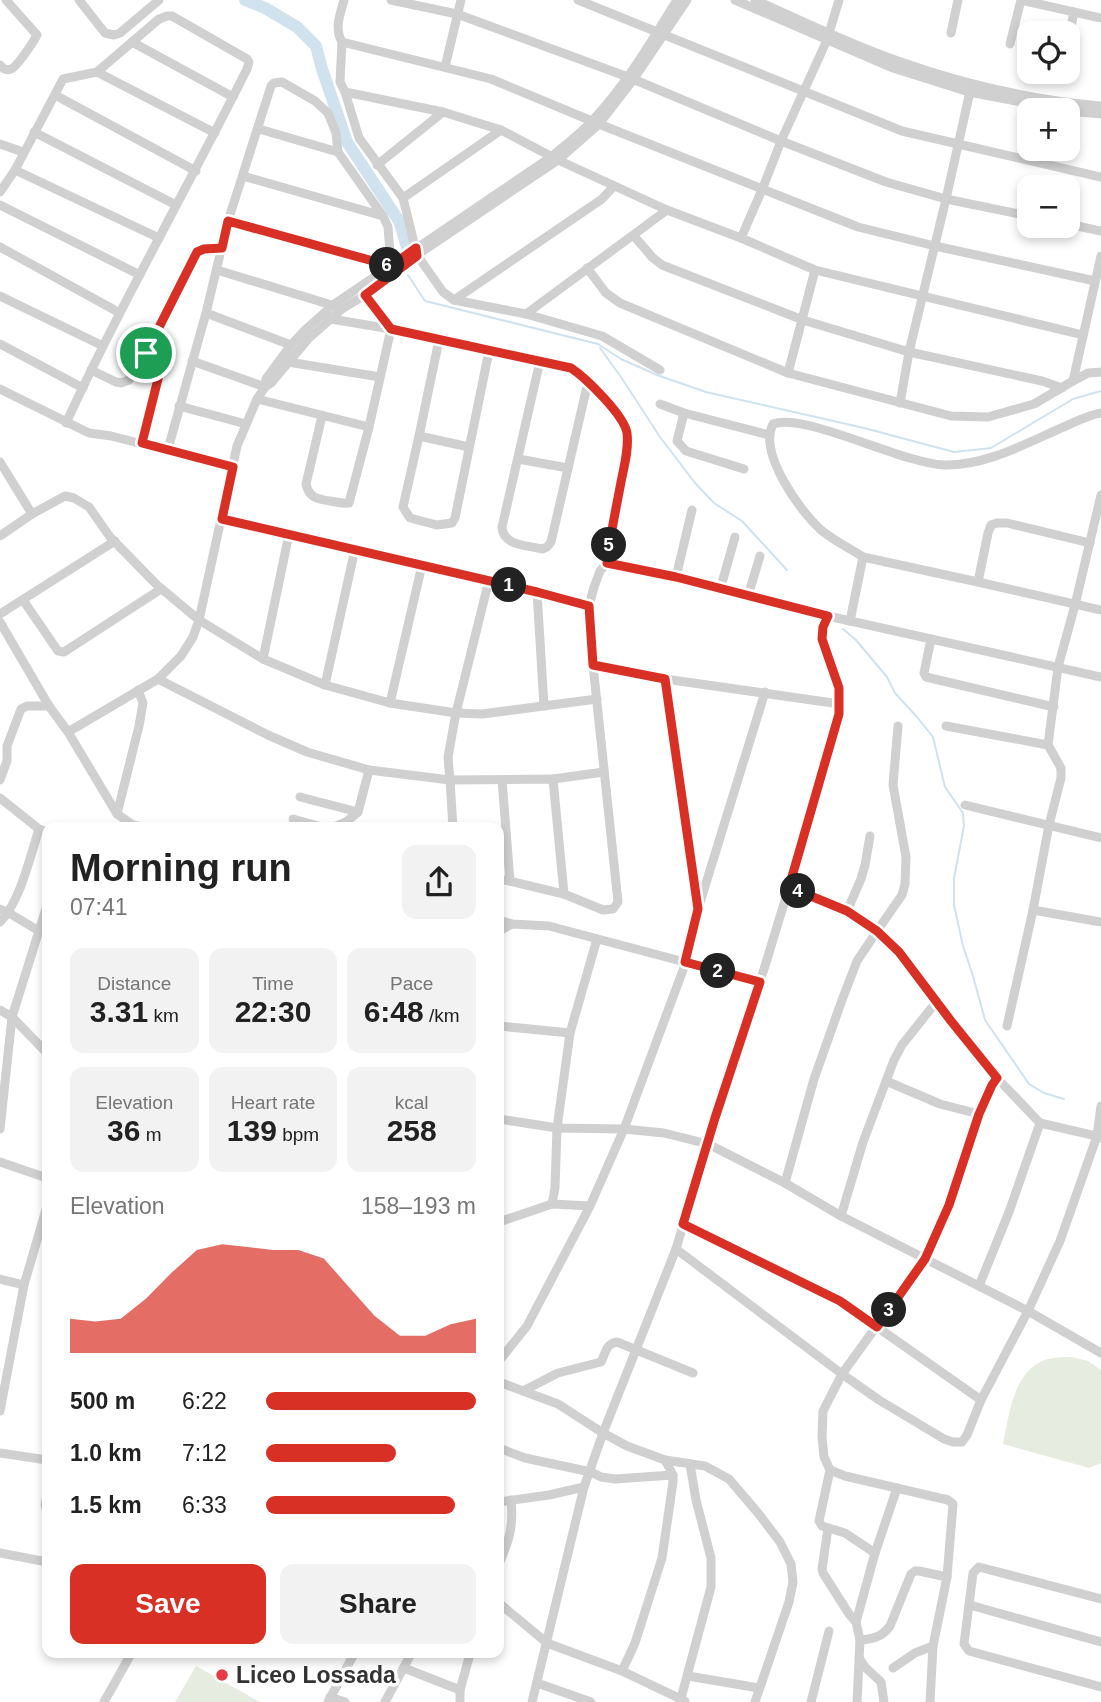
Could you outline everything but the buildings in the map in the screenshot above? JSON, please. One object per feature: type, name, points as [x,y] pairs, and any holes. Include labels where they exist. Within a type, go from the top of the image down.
[{"type":"street","points":[[0,65],[8,70],[14,67],[37,35],[6,0]]},
{"type":"street","points":[[79,0],[104,33],[109,35],[120,33],[159,0]]},
{"type":"street","points":[[344,0],[337,24],[342,42],[340,82],[359,138],[403,198],[417,252],[443,292],[454,300],[526,314],[602,336],[660,370]]},
{"type":"street","points":[[390,0],[457,14],[631,79],[886,182],[946,199],[1017,214]]},
{"type":"street","points":[[445,67],[461,0]]},
{"type":"street","points":[[578,0],[902,131],[1101,177]]},
{"type":"street","points":[[661,33],[677,0]]},
{"type":"street","points":[[68,732],[158,679],[181,656],[193,637],[237,446],[265,387],[266,379],[338,307],[555,159],[596,122],[631,79],[661,33],[687,0]]},
{"type":"street","points":[[735,0],[828,36]]},
{"type":"street","points":[[755,0],[772,3],[828,36],[893,68],[1017,99]]},
{"type":"street","points":[[741,238],[828,36],[839,0]]},
{"type":"street","points":[[951,33],[958,0]]},
{"type":"street","points":[[1010,44],[1021,0],[1101,18]]},
{"type":"street","points":[[1070,0],[1070,21]]},
{"type":"street","points":[[1,188],[15,170],[63,79],[97,72],[159,19],[167,16],[177,19],[247,59],[249,66],[103,346],[66,423]]},
{"type":"street","points":[[132,42],[233,97]]},
{"type":"street","points":[[342,42],[491,79],[858,227],[1095,281]]},
{"type":"street","points":[[97,72],[215,133]]},
{"type":"street","points":[[168,449],[228,221],[274,83],[282,82],[315,101],[328,113],[336,133],[338,152],[388,227],[394,269]]},
{"type":"street","points":[[970,88],[1101,106]]},
{"type":"street","points":[[900,403],[909,352],[970,88]]},
{"type":"street","points":[[345,92],[443,112],[501,130],[555,159],[667,210],[815,270],[1083,335]]},
{"type":"street","points":[[55,95],[196,171]]},
{"type":"street","points":[[377,165],[443,112]]},
{"type":"street","points":[[1080,112],[1101,114]]},
{"type":"street","points":[[259,129],[338,152]]},
{"type":"street","points":[[403,198],[501,130]]},
{"type":"street","points":[[34,132],[176,205]]},
{"type":"street","points":[[0,145],[23,152]]},
{"type":"street","points":[[15,170],[159,238]]},
{"type":"street","points":[[243,176],[383,216]]},
{"type":"street","points":[[454,300],[602,199],[614,186]]},
{"type":"street","points":[[0,205],[140,275]]},
{"type":"street","points":[[526,314],[667,210]]},
{"type":"street","points":[[228,221],[394,269]]},
{"type":"street","points":[[1080,226],[1101,230]]},
{"type":"street","points":[[634,236],[662,265],[803,320],[909,352],[1042,381],[1062,388]]},
{"type":"street","points":[[0,247],[120,313]]},
{"type":"street","points":[[91,370],[116,382],[129,380],[146,353],[197,252],[222,248]]},
{"type":"street","points":[[1073,381],[1101,256]]},
{"type":"street","points":[[587,268],[606,293],[620,303],[788,373],[951,416],[988,417],[1034,404],[1088,373],[1101,372]]},
{"type":"street","points":[[216,270],[338,307],[365,295],[394,269]]},
{"type":"street","points":[[788,373],[815,270]]},
{"type":"street","points":[[365,295],[391,329]]},
{"type":"street","points":[[0,296],[103,346]]},
{"type":"street","points":[[205,313],[291,345]]},
{"type":"street","points":[[285,360],[291,345],[305,330],[327,317],[391,329],[571,368],[583,376],[615,411],[626,430],[628,448],[607,563],[600,571],[589,606],[618,902],[614,909],[603,910],[564,894],[504,880]]},
{"type":"street","points":[[321,416],[307,490],[317,499],[349,503],[391,329]]},
{"type":"street","points":[[439,340],[402,507],[410,518],[438,525],[452,523],[455,518],[489,351]]},
{"type":"street","points":[[0,344],[83,388]]},
{"type":"street","points":[[142,443],[160,371],[146,353]]},
{"type":"street","points":[[285,360],[380,377]]},
{"type":"street","points":[[192,361],[265,387]]},
{"type":"street","points":[[540,361],[504,517],[502,534],[508,541],[542,549],[551,542],[588,382]]},
{"type":"street","points":[[0,389],[89,433],[168,449],[233,467]]},
{"type":"street","points":[[257,399],[369,427]]},
{"type":"street","points":[[660,404],[769,435]]},
{"type":"street","points":[[179,406],[246,424]]},
{"type":"street","points":[[684,413],[677,441],[682,448],[744,469]]},
{"type":"street","points":[[1101,413],[995,456],[953,465],[899,456],[797,423],[777,422],[771,427],[769,435],[777,468],[800,508],[822,530],[863,557],[1101,610]]},
{"type":"street","points":[[419,436],[470,447]]},
{"type":"street","points":[[518,459],[568,468]]},
{"type":"street","points":[[0,463],[32,514]]},
{"type":"street","points":[[1007,1026],[1061,778],[1061,768],[1048,745],[1058,667],[1101,495]]},
{"type":"street","points":[[0,536],[65,496],[74,498],[89,507],[115,541],[161,589],[199,620],[263,659],[325,685],[390,703],[482,714],[597,699]]},
{"type":"street","points":[[676,577],[692,510]]},
{"type":"street","points":[[222,519],[489,580],[589,606]]},
{"type":"street","points":[[978,582],[991,525],[1007,523],[1090,544]]},
{"type":"street","points":[[263,659],[289,534]]},
{"type":"street","points":[[720,590],[735,537]]},
{"type":"street","points":[[0,614],[115,541]]},
{"type":"street","points":[[325,685],[355,550]]},
{"type":"street","points":[[748,596],[760,556]]},
{"type":"street","points":[[850,621],[863,557]]},
{"type":"street","points":[[607,563],[1101,677]]},
{"type":"street","points":[[390,703],[422,565]]},
{"type":"street","points":[[453,822],[449,757],[456,713],[489,580]]},
{"type":"street","points":[[23,600],[58,651],[64,652],[161,589]]},
{"type":"street","points":[[537,592],[544,706]]},
{"type":"street","points":[[532,1702],[584,1488],[603,1433],[676,1250],[789,887],[839,714],[839,688],[822,639],[828,616]]},
{"type":"street","points":[[1,625],[117,814],[129,822]]},
{"type":"street","points":[[931,639],[924,673],[926,677],[1054,707]]},
{"type":"street","points":[[593,665],[665,679],[840,704]]},
{"type":"street","points":[[158,679],[297,748],[369,770],[450,780],[553,779],[604,772]]},
{"type":"street","points":[[665,679],[698,909]]},
{"type":"street","points":[[117,814],[143,704],[138,690]]},
{"type":"street","points":[[504,1355],[527,1326],[590,1206],[624,1129],[685,962],[698,909],[765,692]]},
{"type":"street","points":[[0,780],[7,761],[7,746],[21,709],[27,706],[49,706]]},
{"type":"street","points":[[785,1183],[814,1079],[856,961],[902,895],[905,884],[906,857],[893,785],[898,726]]},
{"type":"street","points":[[946,726],[1048,745]]},
{"type":"street","points":[[346,822],[358,812],[369,770]]},
{"type":"street","points":[[553,779],[564,894]]},
{"type":"street","points":[[502,780],[510,881]]},
{"type":"street","points":[[300,797],[358,812]]},
{"type":"street","points":[[0,798],[42,830]]},
{"type":"street","points":[[965,805],[1101,838]]},
{"type":"street","points":[[293,819],[304,822]]},
{"type":"street","points":[[0,922],[17,896],[42,834]]},
{"type":"street","points":[[847,911],[861,879],[870,836]]},
{"type":"street","points":[[789,887],[847,911],[877,931],[899,952],[997,1078],[1040,1124],[1099,1136]]},
{"type":"street","points":[[1032,910],[1101,922]]},
{"type":"street","points":[[5,911],[39,931]]},
{"type":"street","points":[[0,1129],[4,1051],[42,921]]},
{"type":"street","points":[[504,922],[549,926],[760,982]]},
{"type":"street","points":[[504,928],[512,924]]},
{"type":"street","points":[[552,1204],[557,1128],[570,1033],[597,939]]},
{"type":"street","points":[[841,1216],[863,1142],[894,1060],[902,1045],[937,1001]]},
{"type":"street","points":[[0,1010],[12,1017],[42,1048]]},
{"type":"street","points":[[504,1026],[570,1033]]},
{"type":"street","points":[[875,1553],[845,1533],[822,1526],[819,1521],[830,1470],[824,1457],[823,1411],[842,1374],[925,1259],[949,1205],[979,1114],[997,1078]]},
{"type":"street","points":[[886,1081],[940,1104],[979,1114]]},
{"type":"street","points":[[676,1250],[879,1400],[944,1439],[962,1441],[1060,1241],[1099,1136],[1101,1106]]},
{"type":"street","points":[[504,1120],[557,1128],[624,1129],[664,1133],[708,1144],[785,1183],[841,1216],[1028,1311],[1101,1353]]},
{"type":"street","points":[[979,1286],[1040,1124]]},
{"type":"street","points":[[0,1162],[42,1176]]},
{"type":"street","points":[[504,1220],[552,1204],[590,1206]]},
{"type":"street","points":[[0,1411],[3,1383],[24,1285],[42,1223]]},
{"type":"street","points":[[683,1224],[840,1301],[981,1400]]},
{"type":"street","points":[[0,1279],[24,1285]]},
{"type":"street","points":[[523,1391],[558,1373],[601,1362],[606,1348],[617,1342],[693,1373]]},
{"type":"street","points":[[504,1384],[558,1404],[627,1446],[665,1460],[705,1466],[729,1479],[780,1542],[791,1564],[793,1582],[789,1602],[755,1702]]},
{"type":"street","points":[[504,1450],[525,1458],[591,1472],[601,1477],[615,1479],[673,1475]]},
{"type":"street","points":[[0,1454],[42,1459]]},
{"type":"street","points":[[622,1671],[635,1643],[662,1558],[673,1482],[673,1475],[665,1460]]},
{"type":"street","points":[[504,1607],[547,1643],[622,1671],[683,1701],[711,1587],[711,1558],[690,1464]]},
{"type":"street","points":[[830,1470],[845,1476],[948,1500],[953,1504],[947,1577],[933,1646],[930,1702]]},
{"type":"street","points":[[504,1501],[584,1488]]},
{"type":"street","points":[[857,1702],[860,1640],[856,1622],[897,1488]]},
{"type":"street","points":[[504,1552],[513,1518],[511,1500]]},
{"type":"street","points":[[828,1528],[823,1573],[856,1622]]},
{"type":"street","points":[[0,1553],[42,1561]]},
{"type":"street","points":[[1101,1600],[979,1567],[973,1573],[964,1644],[969,1651],[1101,1687]]},
{"type":"street","points":[[860,1640],[874,1639],[885,1633],[911,1574],[915,1571],[947,1577]]},
{"type":"street","points":[[970,1605],[1101,1642]]},
{"type":"street","points":[[811,1702],[829,1631]]},
{"type":"street","points":[[893,1668],[915,1653],[933,1646]]},
{"type":"street","points":[[104,1702],[129,1658]]},
{"type":"street","points":[[345,1702],[329,1699],[352,1658]]},
{"type":"street","points":[[385,1702],[409,1658]]},
{"type":"street","points":[[460,1702],[460,1690],[469,1658]]},
{"type":"street","points":[[859,1658],[881,1682],[884,1702]]},
{"type":"street","points":[[404,1668],[460,1690]]},
{"type":"street","points":[[688,1676],[759,1688]]},
{"type":"street","points":[[537,1683],[591,1702]]},
{"type":"shaded area","points":[[1072,1357],[1088,1361],[1101,1370],[1101,1463],[1089,1468],[1003,1444],[1013,1398],[1023,1377],[1044,1360]]},
{"type":"shaded area","points":[[196,1666],[260,1702],[175,1702]]},
{"type":"waterway","points":[[245,0],[265,8],[297,27],[316,46],[347,142],[399,221],[407,247]]},
{"type":"waterway","points":[[408,275],[425,301],[598,344],[621,359],[706,392],[864,428],[954,452],[991,448],[1073,399],[1101,391]]},
{"type":"waterway","points":[[600,348],[660,437],[695,483],[714,503],[742,521],[787,570]]},
{"type":"waterway","points":[[843,629],[856,640],[887,677],[895,693],[933,737],[945,787],[963,813],[964,826],[954,878],[954,905],[985,1020],[1029,1084],[1044,1093],[1064,1099]]},
{"type":"place","name":"Liceo Lossada","points":[[222,1675]]},
{"type":"route","points":[[228,221],[391,266],[416,248],[417,256],[365,295],[391,329],[571,368],[583,376],[615,411],[626,430],[628,448],[607,563],[676,577],[828,616],[822,639],[839,688],[839,714],[789,887],[847,911],[877,931],[899,952],[997,1078],[979,1114],[949,1205],[925,1259],[877,1327],[840,1301],[683,1224],[760,982],[685,962],[698,909],[665,679],[593,665],[589,606],[222,519],[233,467],[142,443],[160,371],[146,353],[197,252],[222,248],[228,221]]}]
